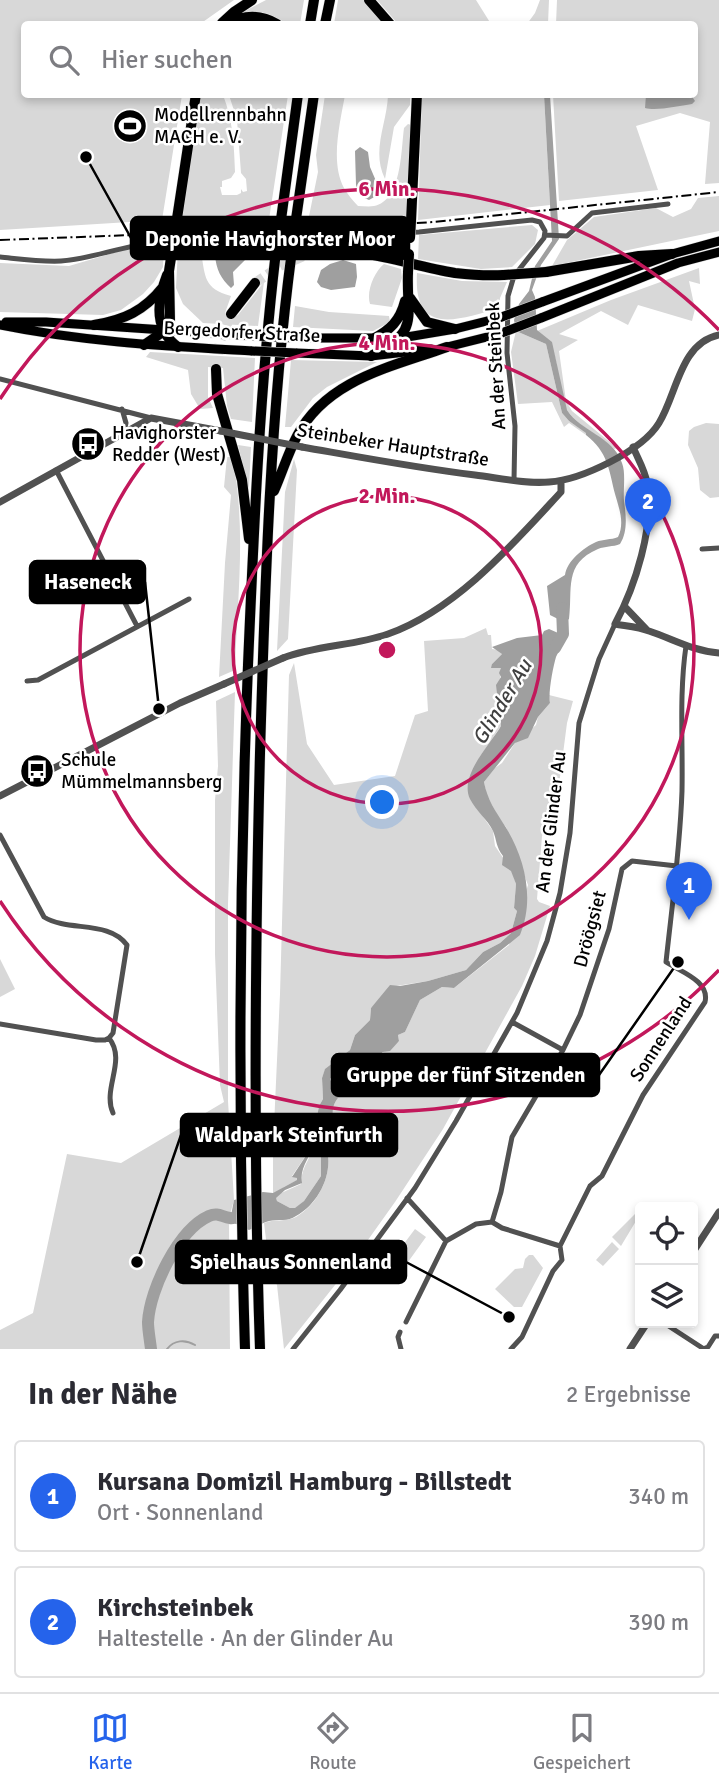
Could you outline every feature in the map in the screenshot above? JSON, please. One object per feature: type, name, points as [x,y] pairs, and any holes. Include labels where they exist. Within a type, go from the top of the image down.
[{"type":"highway","points":[[226,21],[234,12],[252,0]]},
{"type":"highway","points":[[310,21],[314,0]]},
{"type":"highway","points":[[326,21],[330,0]]},
{"type":"highway","points":[[369,0],[387,21]]},
{"type":"highway","points":[[234,21],[258,17],[268,21]]},
{"type":"highway","points":[[145,345],[164,329],[171,317],[169,271],[195,98]]},
{"type":"highway","points":[[245,1349],[240,1178],[240,977],[252,566],[262,392],[277,243],[297,98]]},
{"type":"highway","points":[[260,1349],[256,1174],[256,929],[261,713],[278,390],[295,226],[313,98]]},
{"type":"highway","points":[[371,356],[401,338],[408,319],[407,290],[417,98]]},
{"type":"highway","points":[[310,253],[330,250],[358,251],[453,273],[478,276],[546,272],[639,256],[672,254]]},
{"type":"highway","points":[[169,271],[163,286],[159,314],[164,329],[178,347]]},
{"type":"highway","points":[[231,314],[255,283]]},
{"type":"highway","points":[[94,325],[120,320],[133,314],[149,303],[163,286]]},
{"type":"highway","points":[[407,290],[415,307],[427,322],[455,329]]},
{"type":"highway","points":[[373,339],[398,320],[407,290]]},
{"type":"highway","points":[[271,502],[298,434],[326,399],[357,379],[447,347]]},
{"type":"highway","points":[[216,369],[219,402],[242,480],[252,566]]},
{"type":"main road","name":"Bergedorfer Straße","points":[[0,323],[94,325],[297,338],[401,338],[499,318],[672,254],[719,241]]},
{"type":"main road","name":"Bergedorfer Straße","points":[[0,323],[58,336],[145,345],[371,356],[447,347],[499,334],[678,263],[719,252]]},
{"type":"street","points":[[190,242],[419,232],[532,220],[540,222],[549,235],[560,236],[572,233],[592,213],[668,204]]},
{"type":"street","name":"An der Steinbek","points":[[514,480],[515,426],[507,353],[508,296],[514,276],[525,259],[549,235]]},
{"type":"street","points":[[0,257],[61,261],[125,246],[159,243]]},
{"type":"street","name":"Steinbeker Hauptstraße","points":[[0,379],[151,418],[302,447],[415,468],[547,482],[583,474],[619,456],[651,433],[661,421],[691,352],[704,340],[719,335]]},
{"type":"street","points":[[122,409],[126,423],[124,432]]},
{"type":"street","points":[[1,501],[151,418]]},
{"type":"street","name":"An der Glinder Au","points":[[293,1349],[408,1198],[457,1121],[512,1022],[544,951],[560,893],[570,833],[579,723],[599,659],[625,607],[649,517],[647,480],[633,447]]},
{"type":"street","points":[[56,470],[137,626]]},
{"type":"street","points":[[0,796],[180,703],[283,658],[307,650],[386,635],[426,617],[470,582],[535,521],[561,492],[561,481]]},
{"type":"street","points":[[702,549],[719,548]]},
{"type":"street","points":[[27,681],[38,680],[189,599]]},
{"type":"street","points":[[625,607],[647,630]]},
{"type":"street","points":[[615,624],[647,630],[686,646],[719,653]]},
{"type":"street","name":"Sonnenland","points":[[511,1349],[522,1337],[553,1271],[562,1260],[560,1246],[590,1186],[602,1176],[643,1095],[705,1002],[707,993],[703,985],[666,962],[682,793],[682,679],[686,646]]},
{"type":"street","points":[[0,835],[44,917],[53,923],[118,935],[127,945],[113,1033],[109,1038],[96,1040],[0,1024]]},
{"type":"street","name":"Dröögsiet","points":[[492,1222],[512,1137],[563,1050],[594,977],[609,929],[622,869],[632,862],[677,866]]},
{"type":"street","points":[[512,1022],[563,1050]]},
{"type":"street","points":[[109,1038],[116,1046],[117,1055],[109,1104],[113,1113]]},
{"type":"street","points":[[408,1198],[446,1241]]},
{"type":"street","points":[[698,1244],[719,1212]]},
{"type":"street","points":[[405,1322],[446,1241],[475,1224],[492,1222],[502,1228],[560,1246]]},
{"type":"street","points":[[630,1349],[644,1328]]},
{"type":"street","points":[[672,1328],[703,1349],[708,1347],[715,1336],[719,1336]]},
{"type":"street","points":[[400,1332],[398,1337],[401,1349]]},
{"type":"shaded area","points":[[0,0],[234,0],[204,21],[21,21],[21,98],[182,98],[162,220],[0,230]]},
{"type":"shaded area","points":[[266,0],[304,0],[300,21],[283,21],[266,13],[243,12]]},
{"type":"shaded area","points":[[338,0],[365,0],[382,21],[334,21]]},
{"type":"shaded area","points":[[377,0],[476,0],[489,21],[395,21]]},
{"type":"shaded area","points":[[540,0],[549,0],[548,21],[529,21]]},
{"type":"shaded area","points":[[557,0],[719,0],[719,183],[705,184],[710,122],[680,113],[636,126],[658,190],[559,201],[553,98],[698,98],[698,21],[556,21]]},
{"type":"shaded area","points":[[200,98],[224,98],[231,123],[235,172],[231,178],[222,181],[220,187],[222,195],[237,195],[241,193],[241,189],[243,192],[247,191],[246,179],[241,173],[237,120],[230,98],[288,98],[268,226],[189,230],[185,247],[200,248],[206,279],[214,289],[231,296],[225,313],[234,317],[264,282],[258,326],[203,323],[183,304],[176,288],[178,248]]},
{"type":"shaded area","points":[[325,98],[344,98],[337,142],[340,178],[358,206],[374,206],[390,195],[395,185],[401,161],[404,128],[408,124],[411,125],[407,220],[307,226],[318,172],[316,155]]},
{"type":"shaded area","points":[[388,98],[410,98],[410,105],[394,127],[385,179],[379,158]]},
{"type":"shaded area","points":[[422,98],[544,98],[550,205],[418,220]]},
{"type":"shaded area","points":[[719,196],[719,231],[552,266],[567,240],[594,217],[656,208],[673,217],[691,209],[698,198]]},
{"type":"shaded area","points":[[532,225],[538,230],[535,244],[512,267],[481,269],[418,259],[419,235]]},
{"type":"shaded area","points":[[130,248],[164,249],[163,267],[143,294],[121,310],[103,315],[0,312],[0,263],[69,266]]},
{"type":"shaded area","points":[[384,264],[401,269],[402,278],[392,307],[370,304],[369,299],[372,282]]},
{"type":"shaded area","points":[[699,268],[700,284],[689,281],[695,309],[692,321],[638,305],[628,325],[601,311],[559,334],[578,340],[559,351],[566,401],[572,411],[617,448],[614,449],[567,410],[562,400],[552,349],[537,331]]},
{"type":"shaded area","points":[[417,273],[462,281],[507,282],[499,308],[468,317],[441,319],[430,315],[422,307]]},
{"type":"shaded area","points":[[295,306],[329,312],[389,316],[390,322],[373,331],[293,327]]},
{"type":"shaded area","points":[[516,331],[546,344],[562,413],[587,433],[586,435],[569,423],[564,427],[552,402],[518,404],[511,352]]},
{"type":"shaded area","points":[[150,352],[255,358],[252,422],[231,419],[223,368],[208,367],[208,397],[213,408],[200,409],[191,394],[188,370],[146,357]]},
{"type":"shaded area","points":[[291,360],[377,362],[327,387],[313,398],[291,427],[285,427]]},
{"type":"shaded area","points":[[706,423],[719,424],[719,497],[710,498],[700,490],[698,468],[688,445],[689,431]]},
{"type":"shaded area","points":[[238,445],[251,447],[249,488],[248,486]]},
{"type":"shaded area","points":[[227,457],[232,457],[237,483],[240,563],[235,670],[219,677],[231,495],[224,487]]},
{"type":"shaded area","points":[[294,459],[297,470],[288,639],[277,651],[285,492]]},
{"type":"shaded area","points":[[486,628],[488,635],[491,635],[492,649],[499,650],[502,654],[492,664],[492,668],[501,668],[498,700],[501,726],[479,758],[470,798],[493,831],[495,846],[512,871],[516,884],[514,908],[517,911],[511,933],[483,952],[466,970],[428,981],[396,986],[371,1008],[370,1020],[355,1035],[350,1050],[325,1070],[322,1078],[323,1099],[319,1106],[311,1148],[292,1176],[298,1180],[284,1187],[279,1194],[301,1184],[315,1142],[319,1141],[321,1176],[304,1201],[296,1208],[290,1208],[277,1201],[273,1193],[289,675],[294,663],[307,744],[334,785],[395,776],[415,715],[428,711],[424,641],[464,638]]},
{"type":"shaded area","points":[[235,692],[228,904],[228,1101],[234,1200],[229,1218],[230,1349],[0,1349],[0,1330],[33,1313],[67,1154],[121,1163],[224,1102],[220,1085],[215,954],[215,800],[218,766],[216,701]]},
{"type":"shaded area","points":[[549,695],[573,701],[567,723],[556,808],[542,836],[537,899],[550,906],[535,956],[522,986],[443,1129],[343,1275],[284,1349],[277,1285],[270,1272],[264,1223],[292,1219],[304,1212],[325,1182],[328,1155],[338,1155],[340,1127],[334,1120],[333,1112],[339,1097],[330,1079],[358,1055],[374,1059],[399,1041],[398,1035],[405,1032],[420,1000],[442,987],[454,988],[509,945],[528,885],[506,827],[486,793],[484,782],[502,763],[515,743],[536,725],[538,717],[550,703]]},
{"type":"shaded area","points":[[0,959],[15,989],[0,997]]},
{"type":"shaded area","points":[[635,1214],[635,1223],[621,1246],[612,1237]]},
{"type":"shaded area","points":[[415,1229],[426,1237],[408,1262],[397,1253]]},
{"type":"shaded area","points":[[612,1242],[619,1249],[603,1266],[596,1260]]},
{"type":"shaded area","points":[[529,1255],[533,1255],[543,1268],[522,1307],[514,1307],[495,1289],[515,1269],[523,1268]]},
{"type":"water","points":[[544,98],[550,98],[559,239],[541,265],[532,290],[535,297],[537,330],[552,342],[567,410],[580,424],[612,446],[618,454],[624,472],[626,518],[620,544],[601,548],[587,555],[574,570],[569,619],[564,622],[550,615],[547,586],[565,575],[572,560],[586,548],[599,541],[618,537],[621,521],[609,469],[603,455],[586,433],[562,413],[546,344],[516,331],[514,320],[519,304],[529,291],[535,266],[552,241]]},
{"type":"water","points":[[646,98],[693,98],[695,101],[692,104],[668,108],[645,108]]},
{"type":"water","points":[[360,147],[368,152],[370,167],[379,188],[376,196],[369,200],[360,196],[356,185],[355,151]]},
{"type":"water","points":[[242,251],[246,254],[245,260],[233,272],[234,285],[231,288],[220,273],[215,255]]},
{"type":"water","points":[[343,260],[356,264],[355,287],[331,290],[321,287],[317,282],[321,270]]},
{"type":"water","points":[[549,629],[565,636],[556,657],[550,703],[538,717],[528,738],[515,743],[484,782],[490,800],[518,851],[526,879],[527,907],[520,935],[454,988],[442,987],[420,1000],[405,1032],[398,1035],[399,1041],[390,1051],[383,1052],[374,1059],[357,1055],[330,1079],[339,1097],[333,1112],[334,1120],[340,1127],[338,1155],[328,1155],[325,1182],[304,1211],[293,1218],[269,1221],[249,1230],[230,1221],[234,1200],[263,1192],[273,1193],[297,1180],[292,1177],[311,1148],[319,1106],[323,1099],[322,1078],[325,1069],[350,1050],[355,1035],[370,1020],[371,1008],[390,985],[428,981],[466,970],[483,952],[511,933],[517,911],[514,908],[516,884],[511,871],[502,865],[503,856],[491,827],[475,808],[468,790],[477,761],[501,726],[496,685],[501,677],[501,668],[491,668],[502,654],[492,647],[517,638],[542,635]],"holes":[[[319,1141],[321,1176],[304,1201],[295,1208],[277,1201],[276,1198],[285,1190],[302,1183],[304,1167],[315,1142]]]},
{"type":"waterway","name":"Glinder Au","points":[[555,648],[563,634],[562,608]]},
{"type":"waterway","name":"Glinder Au","points":[[151,1349],[148,1322],[154,1293],[177,1247],[198,1223],[209,1216],[232,1218],[246,1215]]},
{"type":"waterway","points":[[167,1349],[180,1341],[195,1345]]},
{"type":"tunnel","points":[[159,243],[190,242]]},
{"type":"tunnel","points":[[255,283],[280,266],[311,253]]},
{"type":"tunnel","points":[[216,369],[220,341],[231,314]]},
{"type":"railway","points":[[189,233],[434,222],[719,192]]},
{"type":"railway","points":[[0,240],[160,234]]},
{"type":"place","name":"Modellrennbahn MACH e. V.","points":[[130,126]]},
{"type":"place","name":"Deponie Havighorster Moor","points":[[86,157]]},
{"type":"place","name":"Havighorster Redder (West)","points":[[88,444]]},
{"type":"place","name":"Kirchsteinbek","points":[[648,536]]},
{"type":"place","name":"Haseneck","points":[[159,709]]},
{"type":"place","name":"Schule Mümmelmannsberg","points":[[37,771]]},
{"type":"place","name":"Kursana Domizil Hamburg - Billstedt","points":[[689,920]]},
{"type":"place","name":"Gruppe der fünf Sitzenden","points":[[678,962]]},
{"type":"place","name":"Waldpark Steinfurth","points":[[137,1262]]},
{"type":"place","name":"Spielhaus Sonnenland","points":[[509,1317]]}]
